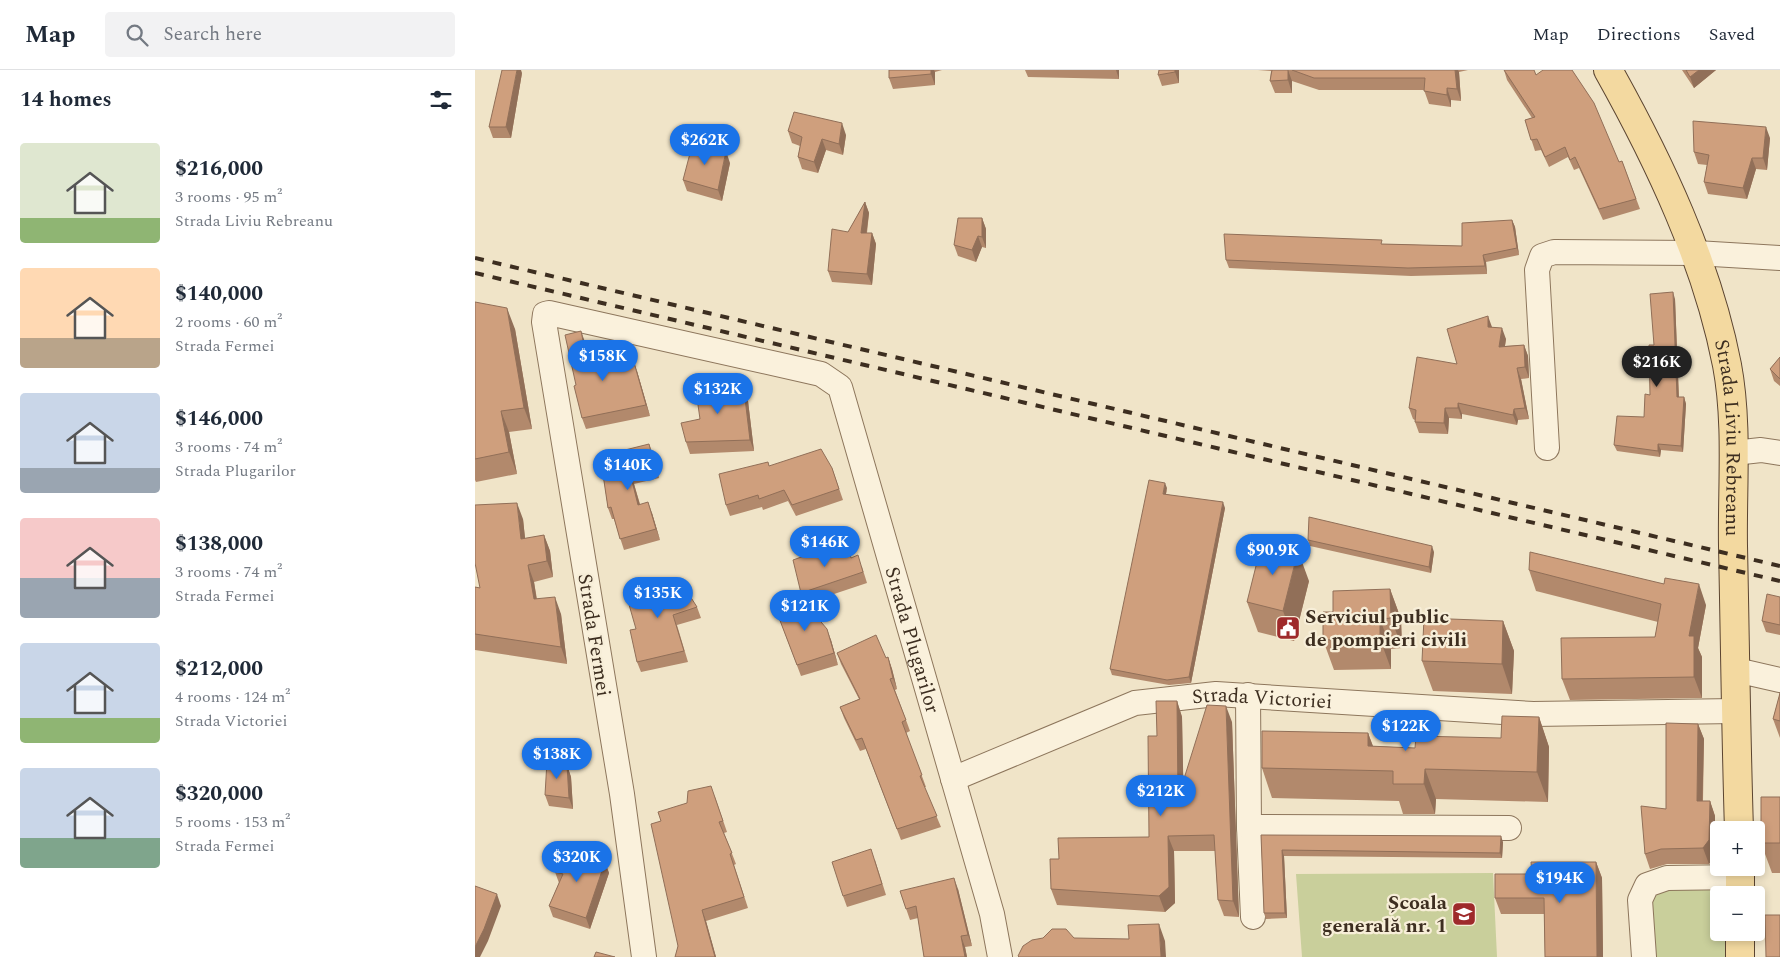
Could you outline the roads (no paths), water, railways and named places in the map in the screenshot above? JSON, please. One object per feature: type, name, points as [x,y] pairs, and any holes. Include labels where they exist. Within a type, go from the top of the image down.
[{"type":"main road","name":"Strada Liviu Rebreanu","points":[[1608,70],[1631,110],[1697,254],[1727,366],[1734,452],[1735,711],[1739,821]]},
{"type":"main road","points":[[1740,941],[1740,957]]},
{"type":"street","points":[[1547,448],[1537,270],[1542,256],[1554,252],[1697,254],[1780,258]]},
{"type":"street","name":"Strada Plugarilor","points":[[545,314],[553,313],[821,374],[840,387],[992,914],[1000,957]]},
{"type":"street","name":"Strada Fermei","points":[[545,314],[544,322],[622,794],[644,957]]},
{"type":"street","points":[[1734,452],[1761,450],[1780,453]]},
{"type":"street","points":[[1736,670],[1780,680]]},
{"type":"street","name":"Strada Victoriei","points":[[953,779],[1135,703],[1216,694],[1533,714],[1735,711]]},
{"type":"street","points":[[1248,696],[1249,828],[1253,917]]},
{"type":"street","points":[[1249,828],[1509,828]]},
{"type":"street","points":[[1644,957],[1640,900],[1647,885],[1667,878],[1740,880]]},
{"type":"railway","points":[[475,258],[1780,566]]},
{"type":"railway","points":[[475,273],[1780,581]]},
{"type":"place","name":"Serviciul public de pompieri civili","points":[[1288,628]]},
{"type":"place","name":"Școala generală nr. 1","points":[[1464,914]]}]
